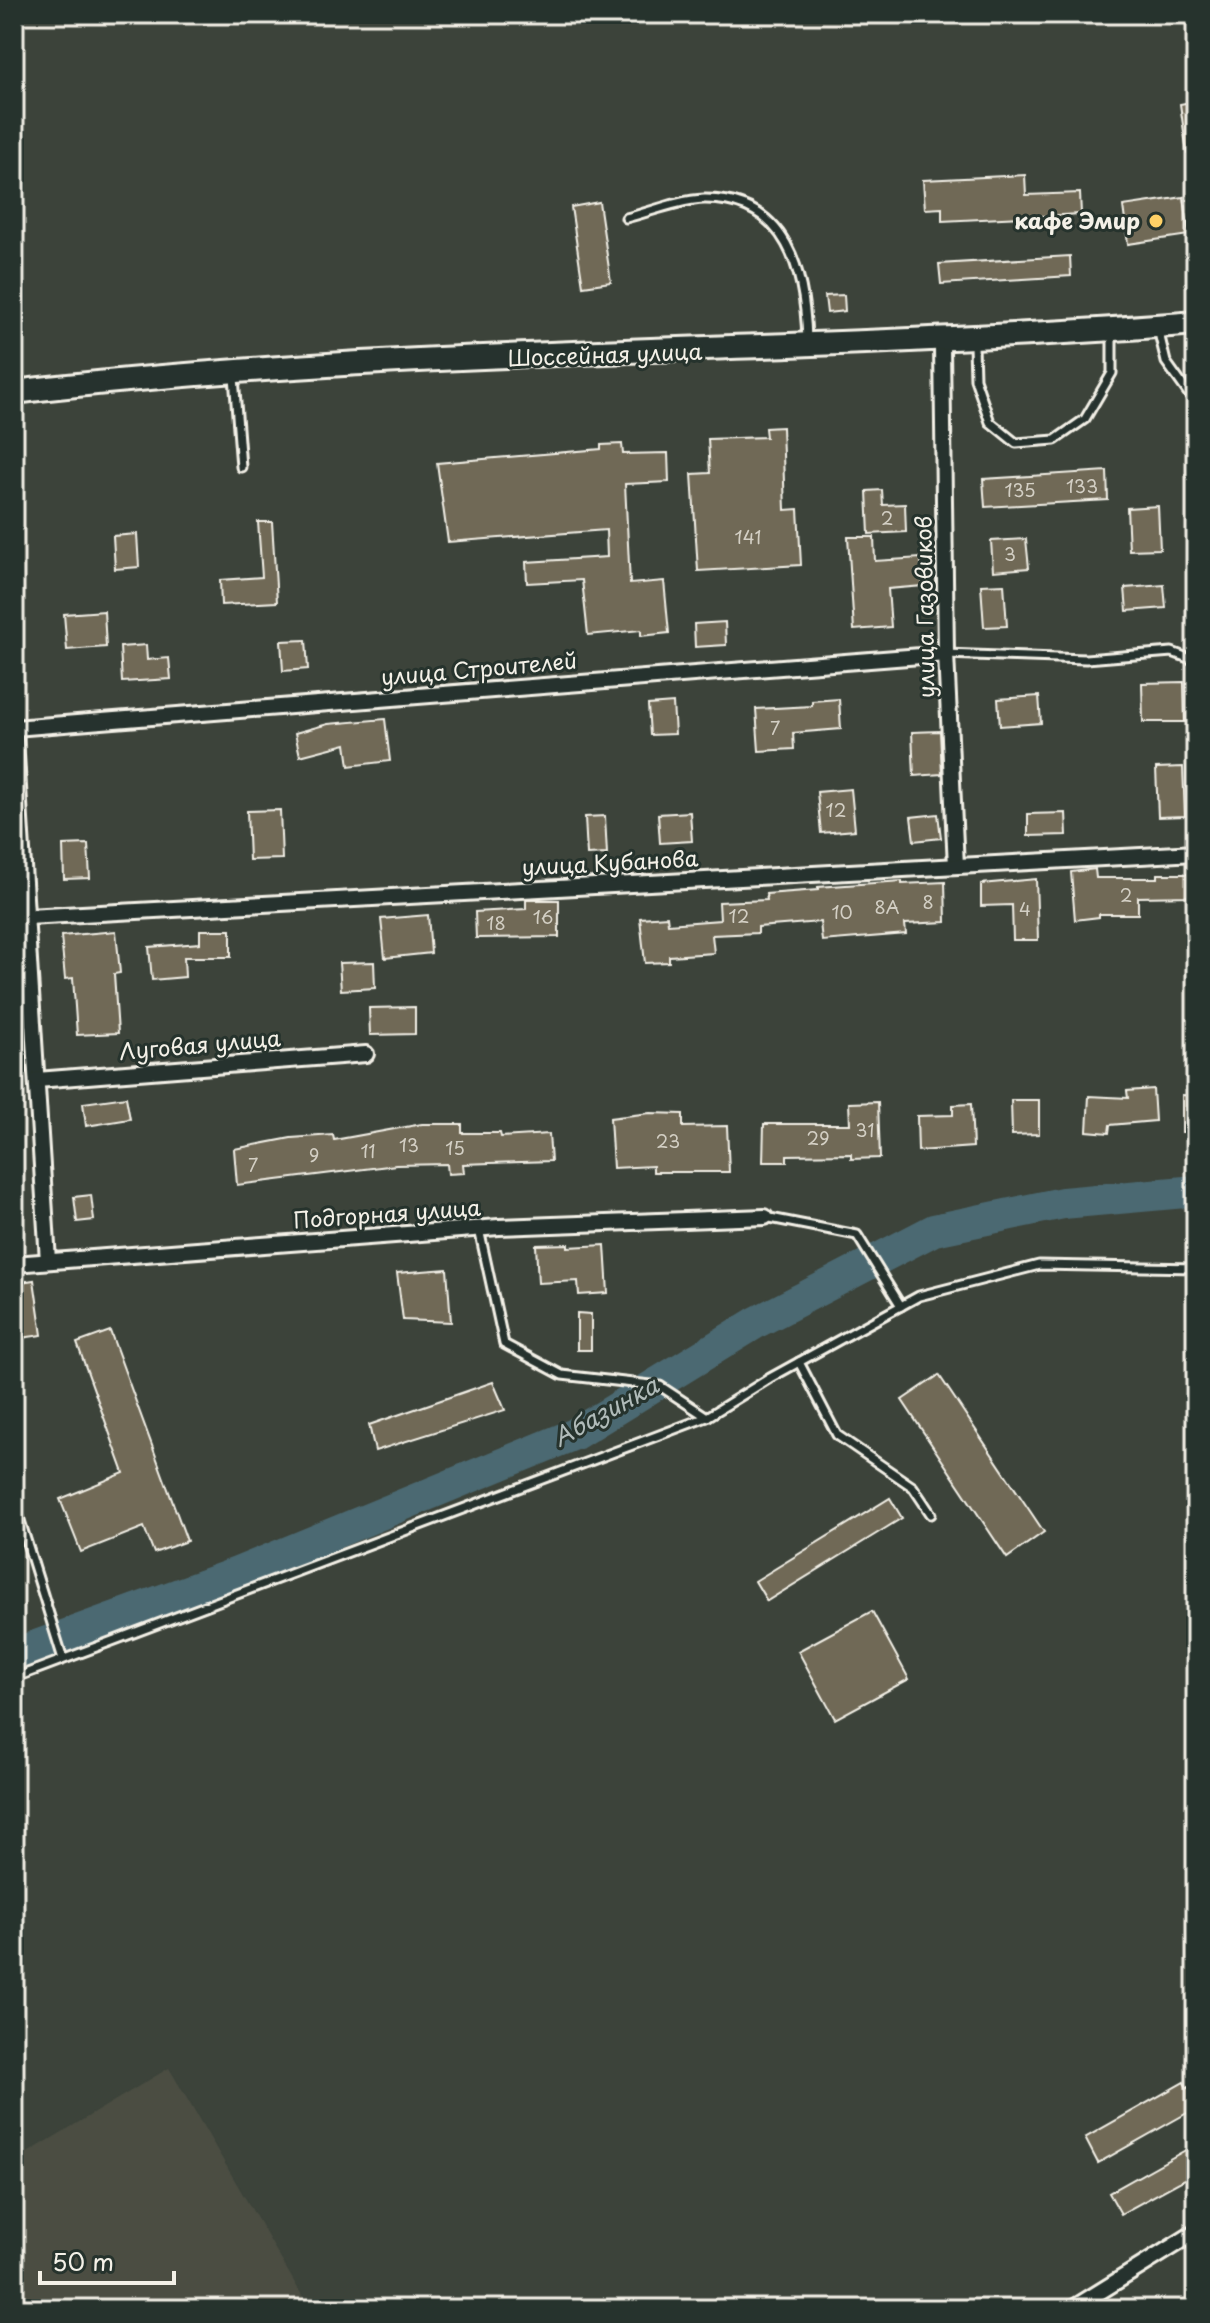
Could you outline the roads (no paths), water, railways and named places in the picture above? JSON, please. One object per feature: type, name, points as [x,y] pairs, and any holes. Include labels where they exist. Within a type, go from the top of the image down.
[{"type":"main road","name":"Шоссейная улица","points":[[14,399],[234,377],[942,344],[1196,323]]},
{"type":"main road","name":"Шоссейная улица","points":[[14,392],[286,367],[807,346],[974,345],[1196,330]]},
{"type":"street","name":"улица Газовиков","points":[[942,344],[946,654],[956,866]]},
{"type":"street","name":"улица Строителей","points":[[14,726],[946,654]]},
{"type":"street","points":[[14,726],[48,1261]]},
{"type":"street","name":"улица Кубанова","points":[[27,917],[1196,853]]},
{"type":"street","name":"Луговая улица","points":[[37,1080],[366,1054]]},
{"type":"street","name":"Подгорная улица","points":[[14,1264],[479,1229],[765,1217]]},
{"type":"street","points":[[1072,2309],[1196,2232]]},
{"type":"lane","points":[[626,218],[701,199],[733,201],[764,216],[802,275],[807,346]]},
{"type":"lane","points":[[1159,333],[1166,362],[1196,404]]},
{"type":"lane","points":[[974,345],[975,379],[990,422],[1016,443],[1055,440],[1085,419],[1112,373],[1112,337]]},
{"type":"lane","points":[[234,377],[241,467]]},
{"type":"lane","points":[[946,654],[1086,659],[1172,652],[1196,661]]},
{"type":"lane","points":[[765,1217],[857,1235],[901,1306]]},
{"type":"lane","points":[[479,1229],[504,1344],[562,1375],[660,1386],[707,1417]]},
{"type":"lane","points":[[14,1678],[707,1417],[919,1296],[1039,1265],[1196,1268]]},
{"type":"lane","points":[[799,1362],[837,1435],[913,1487],[931,1514]]},
{"type":"lane","points":[[14,1501],[63,1659]]},
{"type":"waterway","name":"Абазинка","points":[[14,1654],[237,1573],[575,1434],[757,1322],[934,1230],[1063,1203],[1196,1191]]},
{"type":"place","name":"кафе Эмир","points":[[1156,221]]}]
